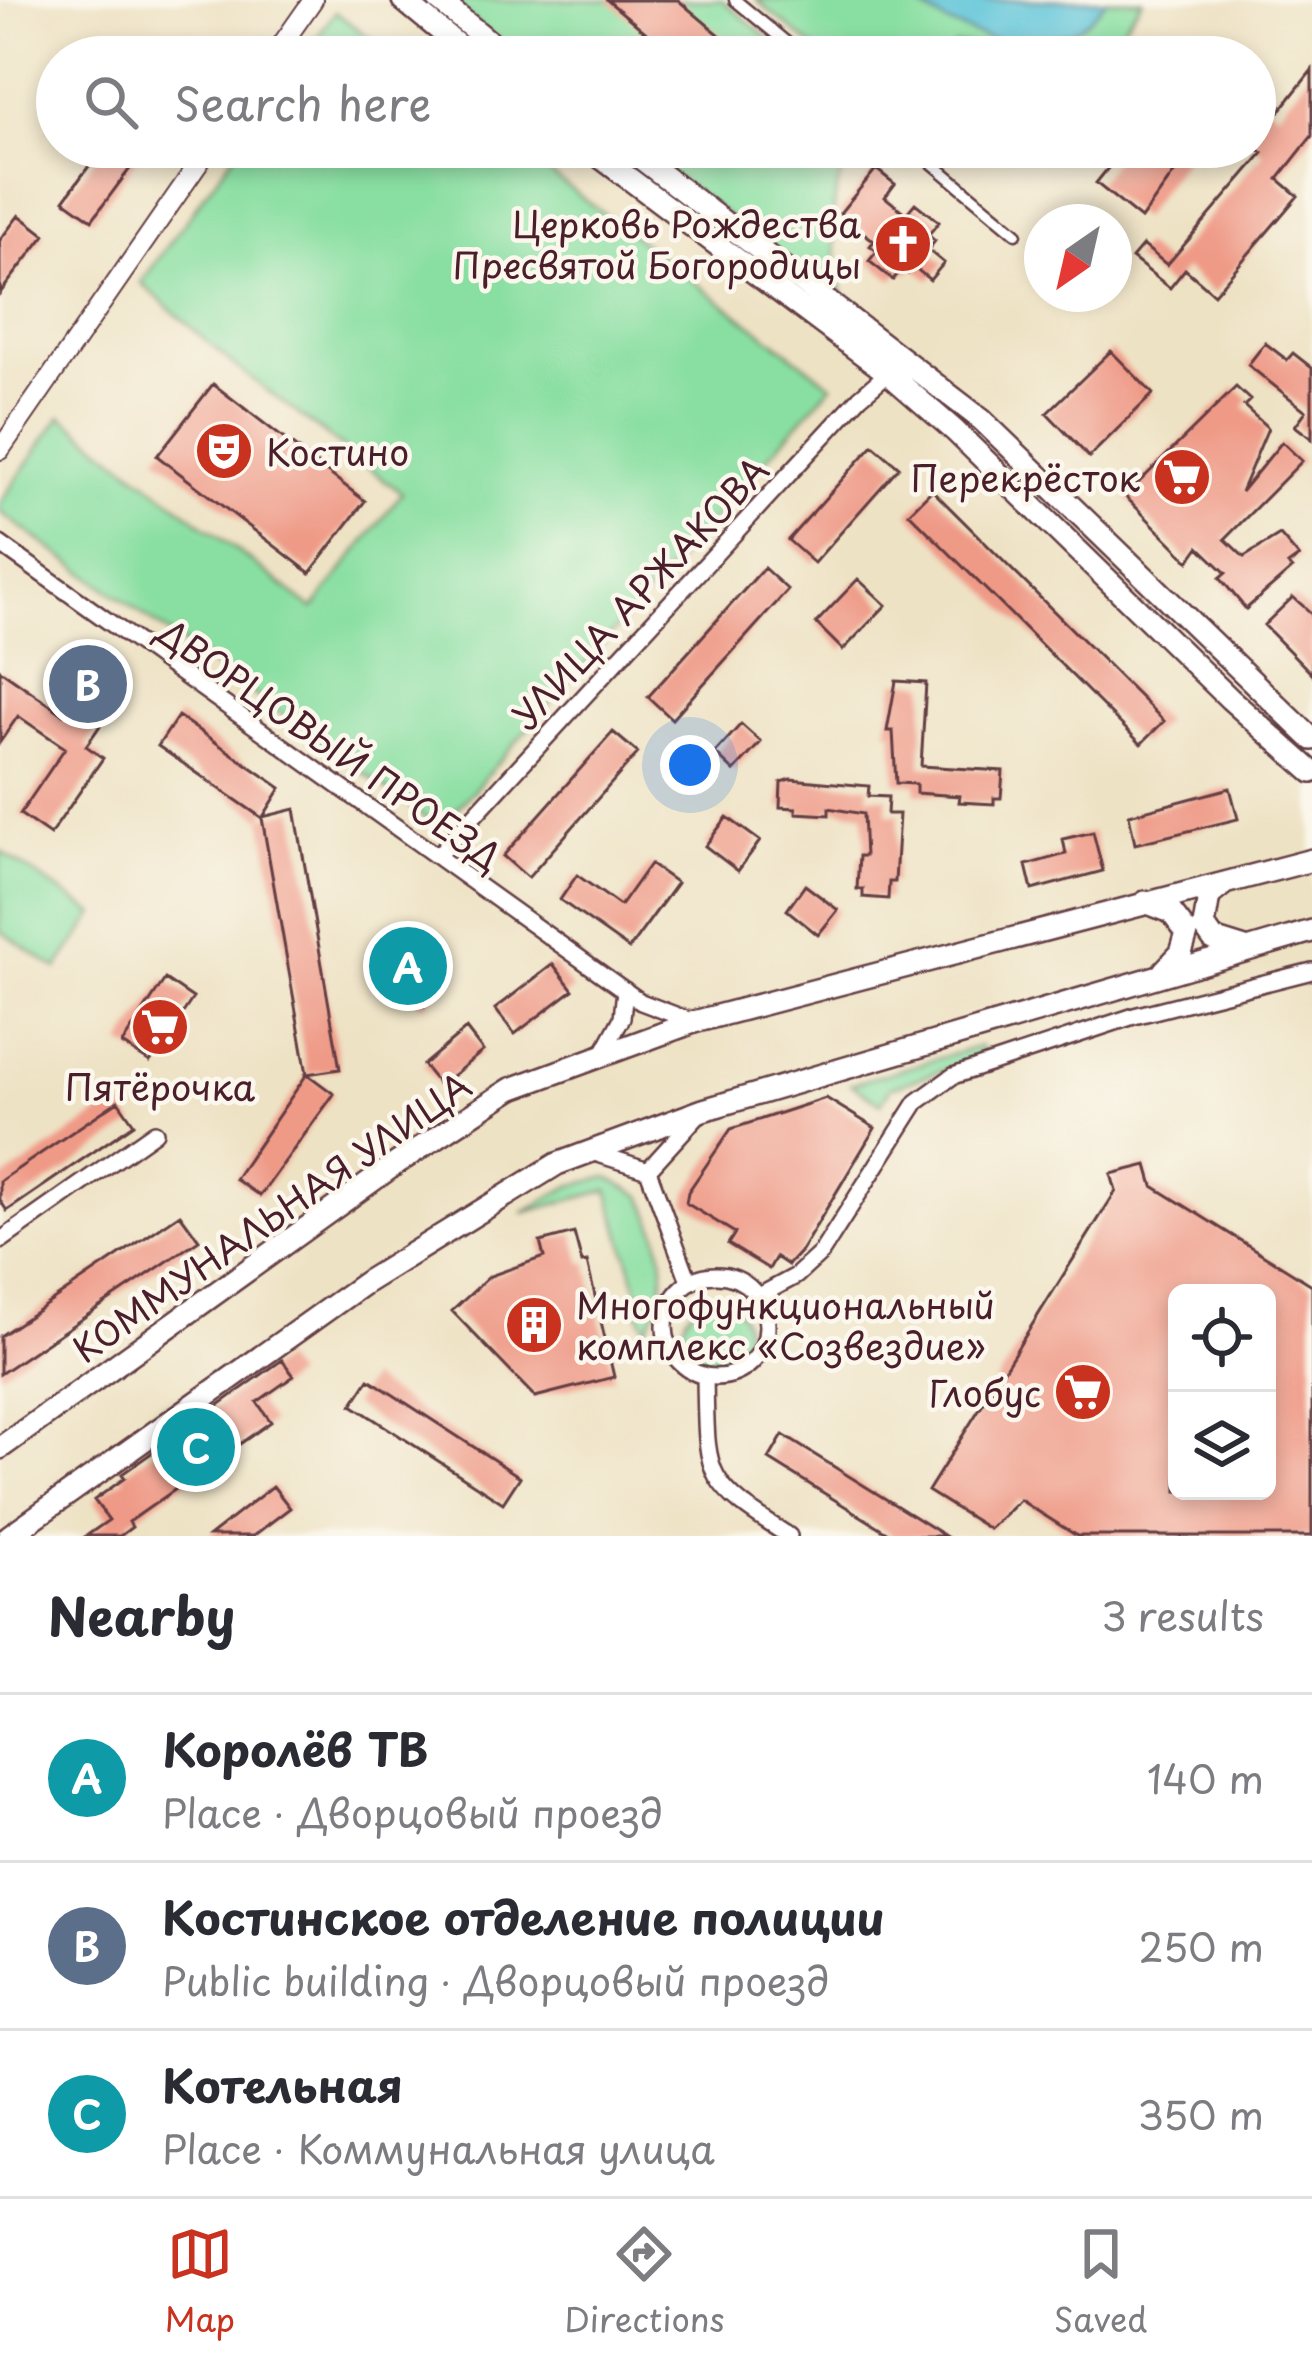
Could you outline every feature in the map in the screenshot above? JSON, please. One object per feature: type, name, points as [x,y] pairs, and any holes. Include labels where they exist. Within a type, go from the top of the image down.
[{"type":"main road","points":[[403,0],[447,36]]},
{"type":"main road","points":[[437,0],[482,36]]},
{"type":"main road","points":[[615,168],[888,374],[956,431],[1312,772]]},
{"type":"main road","points":[[653,168],[982,420],[1312,739]]},
{"type":"main road","name":"КОММУНАЛЬНАЯ УЛИЦА","points":[[0,1448],[398,1163],[512,1089],[694,1022],[1309,857]]},
{"type":"main road","points":[[1230,879],[1209,896],[1204,926],[1230,947],[1250,949]]},
{"type":"main road","points":[[1145,902],[1171,912],[1186,934],[1181,953],[1159,975]]},
{"type":"main road","points":[[9,1536],[424,1243],[587,1151],[703,1110],[1312,931]]},
{"type":"street","points":[[287,36],[313,0]]},
{"type":"street","points":[[735,0],[779,36]]},
{"type":"street","points":[[0,450],[195,168]]},
{"type":"street","points":[[938,168],[1016,233]]},
{"type":"street","name":"УЛИЦА АРЖАКОВА","points":[[437,856],[860,397],[888,374]]},
{"type":"street","name":"ДВОРЦОВЫЙ ПРОЕЗД","points":[[0,544],[625,990],[670,1017],[694,1022]]},
{"type":"street","points":[[759,1295],[796,1276],[821,1253],[917,1102],[953,1076],[1134,1016],[1312,970]]},
{"type":"street","points":[[602,1054],[622,1018],[625,990]]},
{"type":"street","points":[[647,1170],[703,1110]]},
{"type":"street","points":[[0,1241],[155,1132]]},
{"type":"street","points":[[587,1151],[647,1170]]},
{"type":"street","points":[[647,1170],[688,1281]]},
{"type":"street","points":[[705,1275],[734,1276],[759,1295],[767,1333],[760,1352],[744,1369],[705,1377],[674,1354],[665,1335],[673,1296],[688,1281],[705,1275]]},
{"type":"street","points":[[705,1377],[709,1471],[730,1499],[789,1536]]},
{"type":"green space","points":[[451,0],[722,0],[766,36],[491,36]]},
{"type":"green space","points":[[756,0],[1143,0],[1116,36],[800,36]]},
{"type":"green space","points":[[335,12],[367,36],[318,36]]},
{"type":"green space","name":"Костино","points":[[224,168],[543,168],[832,385],[440,828],[0,512],[0,503],[61,416],[313,609],[402,493],[235,366],[141,283]]},
{"type":"green space","points":[[663,168],[846,168],[833,215],[842,292],[819,283]]},
{"type":"green space","points":[[0,851],[95,914],[57,969],[0,931]]},
{"type":"green space","points":[[981,1046],[986,1057],[891,1087],[881,1103],[851,1084]]},
{"type":"green space","points":[[608,1177],[642,1196],[656,1229],[663,1279],[661,1296],[646,1328],[634,1304],[641,1301],[608,1190],[523,1213],[570,1186]]},
{"type":"green space","points":[[714,1299],[736,1308],[745,1330],[736,1352],[714,1361],[692,1352],[683,1330],[692,1308]]},
{"type":"water","points":[[911,0],[1106,0],[1087,21],[1060,36],[983,36]]},
{"type":"building","points":[[607,0],[678,0],[721,36],[650,36]]},
{"type":"building","points":[[1312,70],[1312,136],[1278,179],[1298,196],[1214,294],[1185,269],[1170,288],[1132,258],[1143,245],[1167,265],[1250,168],[1276,168],[1276,111]]},
{"type":"building","points":[[88,168],[130,168],[92,220],[64,200]]},
{"type":"building","points":[[1108,168],[1178,168],[1141,219],[1132,212],[1132,204],[1122,204],[1096,183]]},
{"type":"building","name":"Церковь Рождества Пресвятой Богородицы","points":[[876,169],[895,184],[885,197],[906,214],[915,203],[939,222],[928,235],[935,241],[928,250],[944,263],[930,280],[914,267],[908,274],[902,269],[893,280],[869,261],[877,251],[870,246],[874,241],[840,213]]},
{"type":"building","points":[[19,215],[45,235],[0,293],[0,240]]},
{"type":"building","points":[[1265,343],[1287,360],[1293,353],[1312,368],[1312,439],[1295,426],[1306,411],[1248,365]]},
{"type":"building","points":[[1111,351],[1153,394],[1089,457],[1047,413]]},
{"type":"building","points":[[213,384],[365,501],[310,573],[157,456]]},
{"type":"building","points":[[1236,387],[1250,400],[1244,406],[1268,428],[1241,492],[1282,442],[1302,461],[1225,539],[1244,557],[1280,535],[1299,557],[1288,565],[1292,569],[1246,609],[1220,578],[1226,573],[1199,547],[1189,561],[1125,496]]},
{"type":"building","points":[[873,445],[899,467],[814,563],[788,540]]},
{"type":"building","points":[[932,490],[1164,721],[1141,744],[909,513]]},
{"type":"building","points":[[764,568],[788,590],[672,719],[648,697]]},
{"type":"building","points":[[858,579],[886,605],[843,650],[816,623]]},
{"type":"building","points":[[1293,597],[1312,614],[1312,674],[1264,625]]},
{"type":"building","points":[[96,667],[126,688],[86,746],[103,758],[50,835],[20,814],[65,748],[18,716],[0,742],[0,670],[63,714]]},
{"type":"building","points":[[896,681],[926,683],[921,766],[1003,771],[1001,798],[994,798],[994,804],[916,793],[916,784],[896,783],[893,731],[887,731]]},
{"type":"building","points":[[178,716],[281,788],[263,817],[295,809],[340,1069],[307,1074],[262,818],[158,746]]},
{"type":"building","points":[[741,724],[761,742],[734,771],[715,753]]},
{"type":"building","points":[[613,732],[638,753],[528,878],[503,856]]},
{"type":"building","points":[[781,782],[869,786],[868,796],[888,797],[887,814],[899,814],[895,882],[889,882],[888,899],[863,897],[863,889],[857,889],[859,856],[865,856],[863,814],[829,808],[829,815],[796,813],[796,808],[780,807]]},
{"type":"building","points":[[1230,788],[1238,819],[1135,844],[1129,815]]},
{"type":"building","points":[[727,817],[760,841],[738,871],[705,846]]},
{"type":"building","points":[[1093,832],[1103,871],[1032,890],[1026,865],[1066,854],[1063,839]]},
{"type":"building","points":[[650,864],[677,883],[629,949],[560,900],[577,875],[620,906]]},
{"type":"building","points":[[805,885],[838,910],[818,935],[787,910]]},
{"type":"building","points":[[393,926],[450,974],[424,1006],[366,958]]},
{"type":"building","points":[[553,964],[573,990],[515,1034],[495,1009]]},
{"type":"building","points":[[165,979],[193,998],[150,1062],[122,1044]]},
{"type":"building","points":[[466,1029],[483,1051],[440,1086],[423,1065]]},
{"type":"building","points":[[307,1074],[334,1094],[260,1196],[235,1179]]},
{"type":"building","points":[[826,1098],[875,1128],[801,1251],[788,1265],[776,1257],[769,1269],[728,1244],[735,1233],[686,1203],[688,1192],[731,1129]]},
{"type":"building","points":[[118,1101],[134,1124],[7,1211],[0,1200],[0,1181]]},
{"type":"building","name":"Глобус","points":[[1147,1165],[1153,1186],[1312,1285],[1312,1536],[1077,1536],[1020,1500],[989,1529],[928,1491],[1116,1191],[1111,1174]]},
{"type":"building","points":[[180,1214],[199,1240],[0,1374],[0,1336]]},
{"type":"building","name":"Многофункциональный комплекс «Созвездие»","points":[[574,1233],[582,1263],[587,1262],[614,1377],[535,1397],[452,1311],[490,1276],[544,1257],[540,1242]]},
{"type":"building","points":[[282,1360],[294,1376],[257,1402],[271,1422],[129,1522],[132,1527],[120,1536],[86,1536],[109,1520],[94,1500],[125,1478],[122,1474]]},
{"type":"building","points":[[369,1379],[520,1477],[503,1503],[352,1405]]},
{"type":"building","points":[[783,1435],[945,1536],[893,1536],[769,1459]]},
{"type":"building","points":[[273,1486],[290,1508],[253,1536],[209,1536]]},
{"type":"place","name":"Церковь Рождества Пресвятой Богородицы","points":[[903,244]]},
{"type":"place","name":"Костино","points":[[224,451]]},
{"type":"place","name":"Перекрёсток","points":[[1182,477]]},
{"type":"place","name":"Костинское отделение полиции","points":[[88,684]]},
{"type":"place","name":"Королёв ТВ","points":[[408,966]]},
{"type":"place","name":"Пятёрочка","points":[[160,1027]]},
{"type":"place","name":"Многофункциональный комплекс «Созвездие»","points":[[534,1325]]},
{"type":"place","name":"Глобус","points":[[1083,1392]]},
{"type":"place","name":"Котельная","points":[[196,1447]]}]
